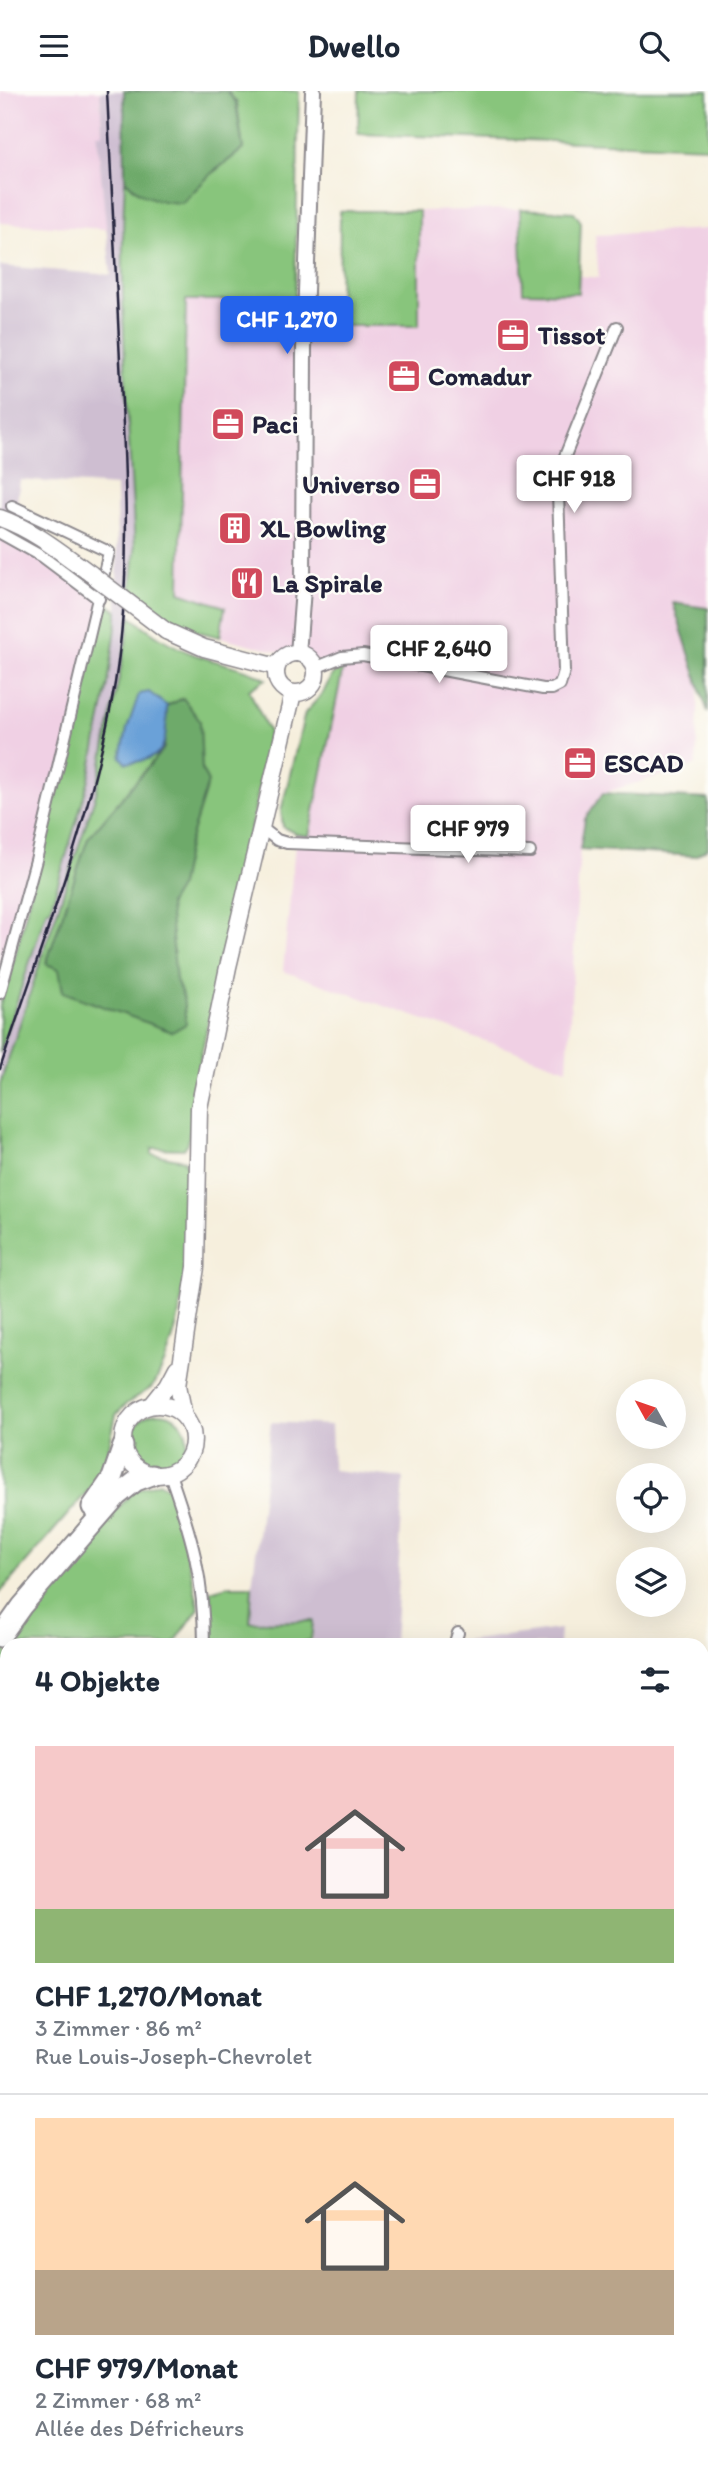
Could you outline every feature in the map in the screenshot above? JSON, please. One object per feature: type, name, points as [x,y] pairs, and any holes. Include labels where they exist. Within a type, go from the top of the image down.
[{"type":"highway","points":[[0,1615],[107,1487],[123,1446]]},
{"type":"highway","points":[[0,1637],[30,1597],[117,1496],[136,1481],[161,1475]]},
{"type":"main road","points":[[298,654],[303,589],[304,349],[313,91]]},
{"type":"main road","points":[[0,518],[45,540],[166,631],[204,648],[277,667]]},
{"type":"main road","points":[[298,654],[307,657],[315,668],[312,684],[304,691],[293,693],[279,684],[276,673],[285,657],[298,654]]},
{"type":"main road","points":[[184,1416],[169,1406],[152,1405],[137,1411],[124,1430],[123,1446],[136,1468],[161,1475],[184,1464],[193,1448],[193,1431],[184,1416],[178,1394],[180,1363],[197,1267],[199,1108],[240,915],[263,829],[293,693]]},
{"type":"main road","points":[[152,1405],[180,1363]]},
{"type":"street","points":[[315,668],[342,657],[363,655],[543,689],[555,688],[562,682],[564,671],[558,492],[565,456],[617,327]]},
{"type":"street","points":[[0,993],[5,954],[36,860],[109,552],[12,506]]},
{"type":"street","points":[[0,533],[43,557],[99,599]]},
{"type":"street","points":[[263,829],[287,843],[530,852]]},
{"type":"street","points":[[161,1475],[189,1528],[203,1591],[204,1638]]},
{"type":"street","points":[[456,1638],[458,1633]]},
{"type":"shaded area","points":[[0,91],[100,91],[102,134],[97,135],[107,229],[0,223]]},
{"type":"shaded area","points":[[100,91],[124,91],[124,311],[135,550],[131,617],[96,794],[0,1084],[0,1053],[48,909],[51,909],[89,779],[117,621],[117,544],[116,486],[20,480],[15,515],[0,509],[0,266],[111,275],[97,134],[102,134]]},
{"type":"shaded area","points":[[520,209],[523,292],[578,293],[580,276],[599,278],[595,235],[708,229],[708,608],[674,604],[699,683],[696,765],[603,793],[585,819],[580,849],[567,1069],[283,971],[296,834],[309,835],[343,668],[220,637],[225,607],[180,592],[186,299],[295,300],[295,330],[339,326],[418,326],[419,211]]},
{"type":"shaded area","points":[[0,531],[104,597],[16,952],[0,1006]]},
{"type":"shaded area","points":[[271,1422],[331,1425],[333,1470],[404,1478],[394,1638],[313,1638],[312,1621],[250,1622]]},
{"type":"shaded area","points":[[560,1629],[559,1638],[488,1638]]},
{"type":"green space","points":[[124,91],[227,91],[236,103],[243,149],[212,173],[182,203],[166,202],[144,195],[125,180]]},
{"type":"green space","points":[[227,91],[299,91],[295,300],[186,300],[180,592],[225,607],[220,637],[183,628],[131,589],[135,550],[125,365],[123,226],[125,180],[134,189],[212,173],[243,149],[237,103]]},
{"type":"green space","points":[[359,91],[708,91],[708,147],[358,134]]},
{"type":"green space","points":[[520,209],[574,212],[581,222],[578,293],[523,292]]},
{"type":"green space","points":[[340,211],[419,211],[419,326],[339,326]]},
{"type":"green space","points":[[103,600],[117,611],[117,621],[108,684],[89,779],[50,910],[47,909],[0,1053],[0,1006],[16,952]]},
{"type":"green space","points":[[673,603],[708,608],[708,713]]},
{"type":"green space","points":[[131,617],[184,650],[266,679],[249,690],[269,732],[200,1060],[188,1143],[184,1149],[152,1148],[152,1154],[184,1160],[188,1169],[185,1278],[175,1332],[155,1383],[126,1404],[116,1415],[106,1461],[99,1478],[0,1593],[0,1084],[96,794]]},
{"type":"green space","points":[[343,668],[309,836],[296,834],[283,827],[281,811],[305,713],[323,693],[332,675]]},
{"type":"green space","points":[[183,698],[200,721],[202,770],[208,782],[188,846],[180,886],[169,904],[176,980],[183,997],[186,1024],[172,1032],[63,992],[59,969],[46,964],[88,838],[164,748],[167,706]]},
{"type":"green space","points":[[603,793],[708,799],[708,848],[695,856],[580,849],[585,819]]},
{"type":"green space","points":[[153,1413],[165,1413],[175,1417],[183,1425],[187,1441],[183,1457],[175,1465],[165,1469],[153,1469],[143,1465],[135,1457],[131,1447],[131,1435],[135,1425],[143,1417]]},
{"type":"green space","points":[[159,1482],[172,1490],[199,1608],[178,1638],[5,1638],[7,1635],[133,1491]]},
{"type":"green space","points":[[227,1586],[252,1586],[250,1622],[313,1621],[311,1638],[213,1638],[210,1591]]},
{"type":"water","points":[[149,692],[167,706],[165,739],[158,753],[151,758],[126,763],[121,757],[127,729],[139,694]]},
{"type":"railway","points":[[0,1069],[49,926],[94,781],[115,683],[120,645],[126,495],[107,91]]},
{"type":"place","name":"Tissot","points":[[513,335]]},
{"type":"place","name":"Comadur","points":[[404,376]]},
{"type":"place","name":"Paci","points":[[228,424]]},
{"type":"place","name":"Universo","points":[[425,484]]},
{"type":"place","name":"XL Bowling","points":[[235,528]]},
{"type":"place","name":"La Spirale","points":[[247,583]]},
{"type":"place","name":"ESCAD","points":[[580,763]]}]
